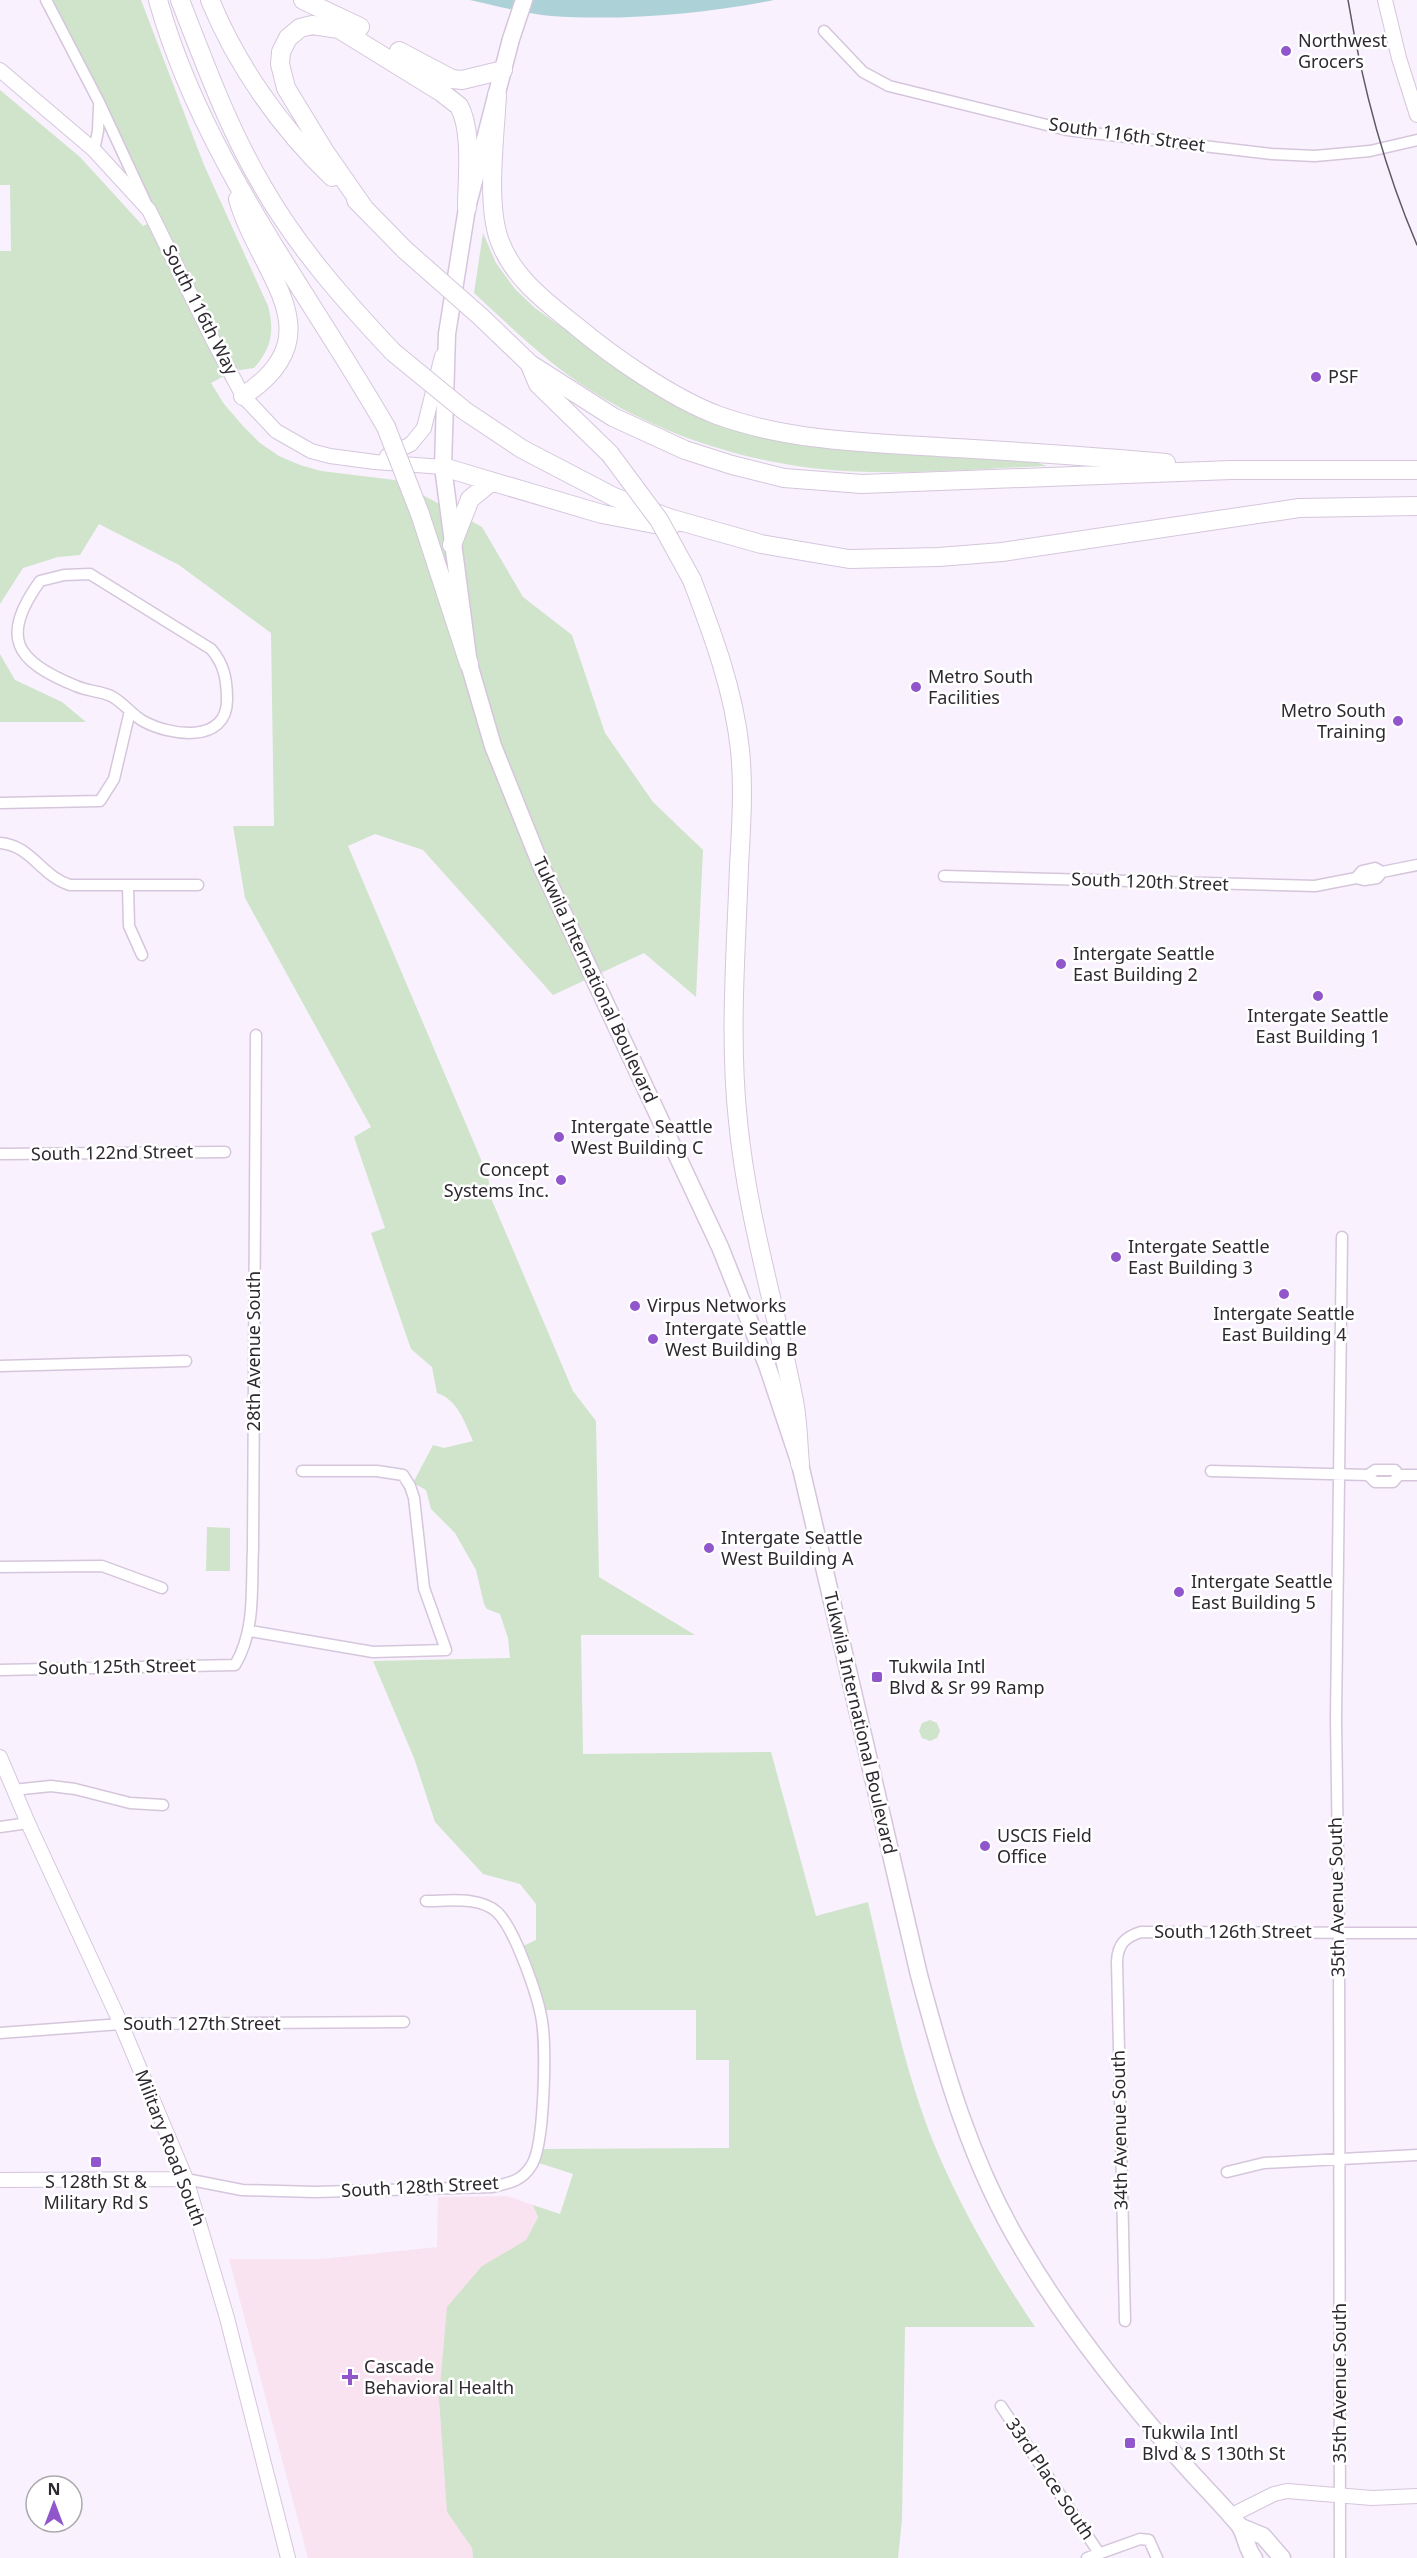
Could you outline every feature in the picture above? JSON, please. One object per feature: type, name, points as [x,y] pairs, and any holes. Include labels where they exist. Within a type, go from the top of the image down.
[{"type":"highway","points":[[158,0],[194,96],[231,174],[344,354],[386,427],[420,514],[469,664]]},
{"type":"highway","points":[[180,0],[229,123],[264,189],[299,243],[347,302],[393,352],[465,411],[522,449],[614,497],[669,518],[761,544]]},
{"type":"highway","points":[[210,0],[253,81],[282,123],[323,169],[405,250],[530,364],[613,417],[685,450],[784,478],[872,484],[1231,470],[1417,470]]},
{"type":"highway","points":[[303,0],[358,26],[418,63],[452,79],[472,78],[503,70]]},
{"type":"highway","points":[[364,208],[325,152],[286,88],[280,64],[280,52],[288,38],[300,28],[325,26],[349,34],[459,106],[463,113],[466,134],[467,208]]},
{"type":"highway","points":[[497,94],[493,202],[495,225],[499,240],[516,270],[540,297],[593,341],[683,398],[717,414],[769,429],[833,440],[1132,460],[1231,470]]},
{"type":"highway","points":[[231,174],[244,219],[285,304],[289,332],[284,356],[278,366],[263,383],[243,396]]},
{"type":"highway","points":[[530,364],[538,384],[610,454],[659,520],[692,580],[717,645],[733,706],[740,749],[743,805],[734,990],[737,1121],[747,1189],[794,1403],[800,1464]]},
{"type":"highway","points":[[443,467],[602,514],[849,559],[939,557],[1002,552],[1299,508],[1417,506]]},
{"type":"highway","points":[[452,545],[470,499],[491,482]]},
{"type":"main road","name":"Tukwila International Boulevard","points":[[524,0],[511,39],[467,208],[447,334],[443,467],[469,664],[493,746],[542,868],[720,1247],[767,1365],[800,1464],[919,1975],[940,2055],[965,2133],[992,2193],[1023,2250],[1064,2312],[1140,2413],[1235,2522],[1254,2558]]},
{"type":"main road","name":"Tukwila International Boulevard","points":[[1235,2522],[1263,2536],[1282,2558]]},
{"type":"street","points":[[46,0],[99,102],[149,210]]},
{"type":"street","points":[[1384,0],[1417,115]]},
{"type":"street","name":"South 116th Street","points":[[824,32],[862,72],[890,86],[1067,130],[1272,154],[1315,156],[1370,151],[1417,140]]},
{"type":"street","name":"South 116th Way","points":[[0,70],[94,150],[149,210],[243,396],[276,431],[311,451],[330,456],[443,467]]},
{"type":"street","points":[[94,150],[98,131],[99,102]]},
{"type":"street","points":[[375,462],[411,444],[424,428],[447,334]]},
{"type":"street","points":[[90,574],[211,649],[222,662],[227,699],[225,713],[217,725],[207,731],[196,734],[159,728],[142,721],[130,711],[112,697],[76,686],[38,667],[27,656],[20,645],[16,630],[19,615],[40,580],[64,575],[90,574]]},
{"type":"street","points":[[0,803],[100,801],[114,779],[130,711]]},
{"type":"street","points":[[0,843],[12,845],[26,852],[65,884],[77,886],[198,885]]},
{"type":"street","name":"South 120th Street","points":[[944,876],[1315,886],[1356,878],[1367,869],[1375,868],[1382,872],[1417,865]]},
{"type":"street","points":[[128,886],[129,926],[142,955]]},
{"type":"street","name":"28th Avenue South","points":[[235,1665],[250,1631],[254,1473],[253,1251],[256,1035]]},
{"type":"street","name":"South 122nd Street","points":[[0,1154],[225,1152]]},
{"type":"street","name":"35th Avenue South","points":[[1340,2558],[1339,1932],[1336,1719],[1342,1237]]},
{"type":"street","points":[[0,1366],[186,1361]]},
{"type":"street","points":[[1211,1471],[1368,1474],[1375,1470],[1395,1470],[1399,1475],[1417,1475]]},
{"type":"street","points":[[250,1631],[374,1652],[446,1650],[424,1588],[414,1498],[403,1475],[377,1471],[302,1471]]},
{"type":"street","points":[[0,1567],[102,1566],[162,1588]]},
{"type":"street","name":"South 125th Street","points":[[0,1670],[235,1665]]},
{"type":"street","name":"Military Road South","points":[[0,1757],[121,2024],[186,2179],[227,2318],[288,2558]]},
{"type":"street","points":[[13,1790],[51,1786],[75,1789],[130,1803],[163,1805]]},
{"type":"street","points":[[0,1827],[28,1823]]},
{"type":"street","name":"South 128th Street","points":[[0,2180],[186,2179],[242,2190],[315,2192],[492,2187],[513,2182],[524,2176],[533,2164],[539,2147],[543,2104],[542,2022],[530,1977],[510,1930],[497,1912],[484,1904],[426,1901]]},
{"type":"street","name":"South 126th Street","points":[[1123,1941],[1141,1932],[1417,1933]]},
{"type":"street","name":"34th Avenue South","points":[[1123,1941],[1118,1948],[1117,1960],[1125,2321]]},
{"type":"street","name":"South 127th Street","points":[[0,2032],[121,2024],[404,2022]]},
{"type":"street","points":[[1227,2172],[1264,2163],[1417,2155]]},
{"type":"street","name":"33rd Place South","points":[[1001,2406],[1099,2553]]},
{"type":"street","points":[[1235,2522],[1274,2494],[1287,2491],[1372,2498],[1417,2496]]},
{"type":"street","points":[[1087,2558],[1140,2539],[1149,2540],[1157,2558]]},
{"type":"shaded area","name":"Cascade Behavioral Health","points":[[507,2196],[533,2205],[538,2216],[526,2240],[482,2266],[447,2512],[472,2548],[473,2558],[308,2558],[229,2259],[322,2259],[437,2247],[438,2197]]},
{"type":"green space","points":[[141,0],[204,165],[270,315],[271,332],[268,347],[254,368],[233,371],[211,383],[224,404],[260,443],[279,456],[321,471],[395,480],[482,527],[523,597],[572,635],[605,733],[653,802],[703,850],[696,997],[644,953],[553,995],[423,850],[375,834],[348,846],[488,1176],[491,1198],[573,1391],[596,1421],[599,1577],[695,1635],[581,1635],[583,1754],[771,1752],[816,1916],[868,1902],[913,2085],[934,2144],[980,2238],[1035,2327],[905,2327],[902,2519],[898,2558],[473,2558],[472,2548],[447,2512],[439,2398],[447,2307],[482,2266],[526,2240],[538,2217],[533,2205],[560,2214],[573,2174],[536,2162],[540,2149],[729,2148],[729,2060],[696,2060],[696,2010],[540,2010],[519,1948],[536,1940],[536,1904],[520,1884],[483,1874],[435,1822],[414,1758],[373,1661],[510,1658],[508,1638],[500,1614],[487,1609],[484,1604],[476,1570],[455,1533],[431,1509],[426,1490],[413,1483],[433,1445],[444,1448],[473,1441],[456,1407],[437,1393],[432,1367],[411,1349],[371,1233],[385,1228],[354,1137],[371,1127],[245,898],[233,826],[274,826],[271,633],[179,565],[99,524],[80,555],[58,557],[23,568],[0,604],[0,251],[11,251],[10,185],[0,185],[0,90],[80,157],[143,226],[158,219],[51,1]]},
{"type":"green space","points":[[483,233],[496,263],[515,289],[535,308],[600,355],[694,411],[916,454],[1035,462],[1047,466],[899,472],[840,471],[750,457],[719,449],[660,427],[604,398],[564,372],[474,293]]},
{"type":"green space","points":[[0,654],[15,680],[62,702],[86,722],[0,722]]},
{"type":"green space","points":[[207,1527],[230,1528],[230,1571],[206,1571]]},
{"type":"green space","points":[[930,1720],[937,1723],[940,1731],[937,1738],[930,1741],[922,1738],[919,1731],[922,1723]]},
{"type":"water","points":[[470,0],[774,0],[691,13],[606,18],[541,15]]},
{"type":"tram line","points":[[1348,0],[1375,124],[1394,185],[1417,245]]},
{"type":"place","name":"Northwest Grocers","points":[[1286,51]]},
{"type":"place","name":"PSF","points":[[1316,377]]},
{"type":"place","name":"Metro South Facilities","points":[[916,687]]},
{"type":"place","name":"Metro South Training","points":[[1398,721]]},
{"type":"place","name":"Intergate Seattle East Building 2","points":[[1061,964]]},
{"type":"place","name":"Intergate Seattle East Building 1","points":[[1318,996]]},
{"type":"place","name":"Intergate Seattle West Building C","points":[[559,1137]]},
{"type":"place","name":"Concept Systems Inc.","points":[[561,1180]]},
{"type":"place","name":"Intergate Seattle East Building 3","points":[[1116,1257]]},
{"type":"place","name":"Intergate Seattle East Building 4","points":[[1284,1294]]},
{"type":"place","name":"Virpus Networks","points":[[635,1306]]},
{"type":"place","name":"Intergate Seattle West Building B","points":[[653,1339]]},
{"type":"place","name":"Intergate Seattle West Building A","points":[[709,1548]]},
{"type":"place","name":"Intergate Seattle East Building 5","points":[[1179,1592]]},
{"type":"place","name":"Tukwila Intl Blvd & Sr 99 Ramp","points":[[877,1677]]},
{"type":"place","name":"USCIS Field Office","points":[[985,1846]]},
{"type":"place","name":"S 128th St & Military Rd S","points":[[96,2162]]},
{"type":"place","name":"Cascade Behavioral Health","points":[[350,2377]]},
{"type":"place","name":"Tukwila Intl Blvd & S 130th St","points":[[1130,2443]]}]
